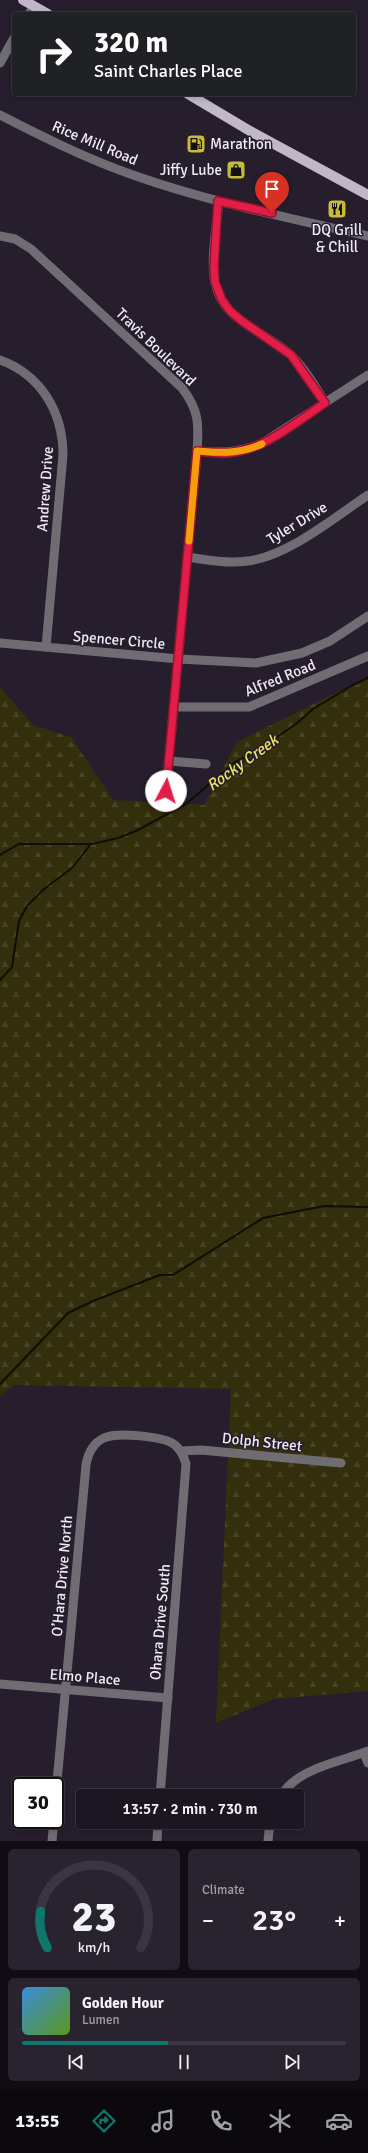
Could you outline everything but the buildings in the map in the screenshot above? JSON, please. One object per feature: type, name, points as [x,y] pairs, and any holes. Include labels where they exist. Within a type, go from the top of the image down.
[{"type":"main road","points":[[23,0],[32,10]]},
{"type":"main road","points":[[191,96],[250,131],[368,194]]},
{"type":"street","points":[[0,63],[12,42]]},
{"type":"street","name":"Rice Mill Road","points":[[0,115],[103,164],[175,189],[218,201],[368,236]]},
{"type":"street","points":[[218,201],[214,266],[215,282],[222,300],[230,311],[242,321],[291,355],[325,403]]},
{"type":"street","name":"Travis Boulevard","points":[[0,236],[15,239],[31,249],[182,388],[191,402],[198,419],[197,451],[166,791]]},
{"type":"street","name":"Andrew Drive","points":[[0,360],[18,368],[38,385],[51,402],[62,436],[63,455],[46,647]]},
{"type":"street","points":[[197,451],[226,454],[245,450],[261,444],[368,375]]},
{"type":"street","name":"Tyler Drive","points":[[187,557],[242,562],[266,558],[289,547],[368,495]]},
{"type":"street","name":"Spencer Circle","points":[[0,643],[240,664],[280,659],[302,653],[330,641],[368,616]]},
{"type":"street","name":"Alfred Road","points":[[174,707],[249,707],[368,656]]},
{"type":"street","points":[[169,761],[206,764]]},
{"type":"street","name":"O’Hara Drive North","points":[[57,1777],[86,1465],[90,1450],[103,1438],[116,1435],[166,1440],[181,1451]]},
{"type":"street","name":"Dolph Street","points":[[181,1451],[201,1450],[341,1463]]},
{"type":"street","name":"Ohara Drive South","points":[[161,1789],[186,1470],[186,1464],[181,1451]]},
{"type":"street","name":"Elmo Place","points":[[0,1684],[168,1698]]},
{"type":"street","points":[[285,1789],[301,1776],[366,1752],[368,1763]]},
{"type":"street","points":[[52,1841],[53,1829]]},
{"type":"street","points":[[157,1841],[158,1829]]},
{"type":"street","points":[[268,1841],[269,1829]]},
{"type":"green space","points":[[368,677],[368,1691],[274,1699],[216,1723],[231,1389],[14,1385],[0,1396],[0,687],[33,725],[71,737],[113,800],[204,805],[237,742]]},
{"type":"waterway","name":"Rocky Creek","points":[[0,855],[19,844],[92,844],[118,838],[136,831],[186,804],[234,763],[255,752],[296,724],[313,709],[351,686],[368,678]]},
{"type":"waterway","name":"Rocky Creek","points":[[0,980],[12,967],[19,921],[27,906],[44,889],[72,868],[91,844]]},
{"type":"waterway","points":[[0,1384],[68,1313],[93,1301],[160,1275],[173,1275],[263,1218],[324,1206],[368,1207]]},
{"type":"slow traffic","points":[[189,541],[197,451],[226,454],[239,452],[262,444]]},
{"type":"place","name":"Marathon","points":[[196,144]]},
{"type":"place","name":"Jiffy Lube","points":[[236,170]]},
{"type":"place","name":"DQ Grill & Chill","points":[[337,209]]},
{"type":"route","points":[[166,791],[197,451],[226,454],[245,450],[261,444],[325,403],[291,355],[230,311],[222,300],[215,282],[214,266],[218,201],[272,213]]}]
